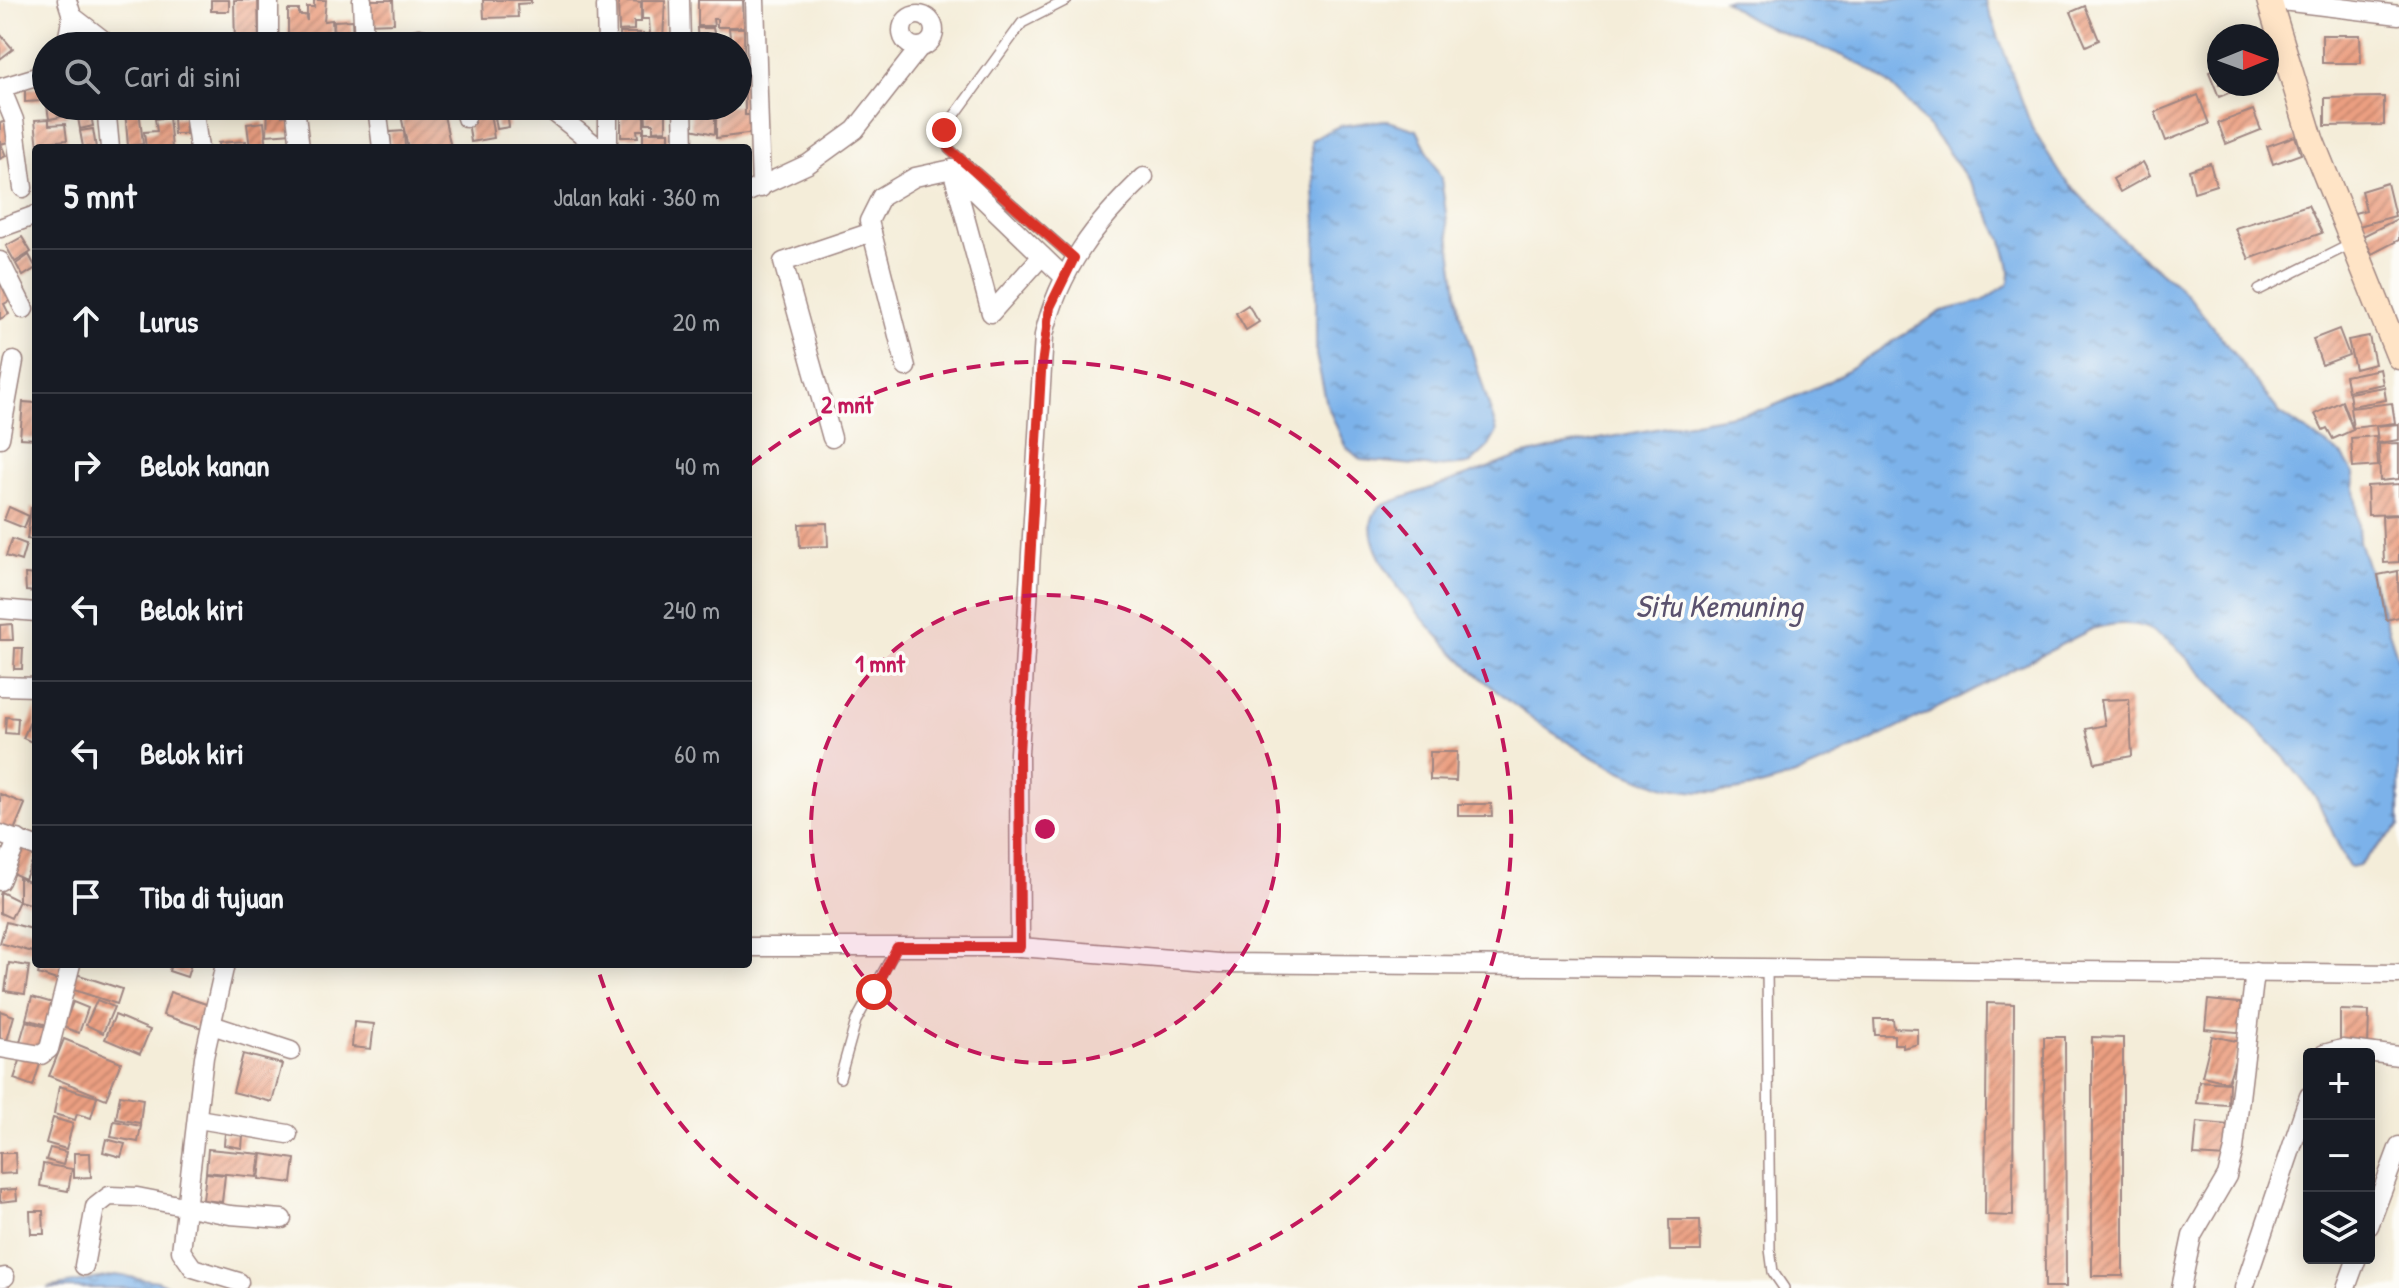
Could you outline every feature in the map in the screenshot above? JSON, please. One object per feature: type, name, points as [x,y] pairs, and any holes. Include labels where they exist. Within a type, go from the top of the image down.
[{"type":"main road","points":[[2271,0],[2311,139],[2399,357]]},
{"type":"street","points":[[269,0],[269,32]]},
{"type":"street","points":[[362,0],[363,32]]},
{"type":"street","points":[[680,0],[681,32]]},
{"type":"street","points":[[755,0],[755,190],[808,164],[855,130],[920,47]]},
{"type":"street","points":[[2271,0],[2399,15]]},
{"type":"street","points":[[606,6],[607,32]]},
{"type":"street","points":[[67,32],[70,8]]},
{"type":"street","points":[[70,8],[96,32]]},
{"type":"street","points":[[23,188],[14,120],[1,88],[32,78]]},
{"type":"street","points":[[107,120],[110,144]]},
{"type":"street","points":[[195,120],[198,144]]},
{"type":"street","points":[[297,120],[300,144]]},
{"type":"street","points":[[379,120],[382,144]]},
{"type":"street","points":[[564,120],[594,144]]},
{"type":"street","points":[[608,120],[608,144]]},
{"type":"street","points":[[683,120],[684,144]]},
{"type":"street","points":[[952,169],[1064,277]]},
{"type":"street","points":[[906,367],[869,221],[881,197],[915,177],[952,169]]},
{"type":"street","points":[[952,169],[991,313],[1042,256]]},
{"type":"street","points":[[1020,947],[1019,753],[1044,335],[1050,307],[1074,258],[1107,214],[1144,177]]},
{"type":"street","points":[[0,228],[32,216]]},
{"type":"street","points":[[832,438],[783,262],[872,232]]},
{"type":"street","points":[[0,261],[24,309]]},
{"type":"street","points":[[0,438],[14,361]]},
{"type":"street","points":[[0,609],[32,612]]},
{"type":"street","points":[[0,686],[32,687]]},
{"type":"street","points":[[0,881],[9,836],[32,845]]},
{"type":"street","points":[[752,947],[1020,947],[1220,963],[2399,974]]},
{"type":"street","points":[[0,1048],[41,1055],[49,1049],[70,968]]},
{"type":"street","points":[[224,968],[204,1057],[181,1251],[183,1259],[193,1268],[239,1282]]},
{"type":"street","points":[[2181,1288],[2192,1236],[2227,1176],[2234,1149],[2255,972]]},
{"type":"street","points":[[212,1025],[291,1051]]},
{"type":"street","points":[[2375,1053],[2399,1056]]},
{"type":"street","points":[[2244,1288],[2303,1114]]},
{"type":"street","points":[[198,1119],[288,1134]]},
{"type":"street","points":[[2375,1210],[2399,1146]]},
{"type":"street","points":[[84,1266],[92,1218],[101,1200],[121,1195],[188,1208],[282,1219]]},
{"type":"street","points":[[2346,1288],[2355,1264]]},
{"type":"lane","points":[[1067,0],[1022,23],[944,130],[949,149],[1074,258]]},
{"type":"lane","points":[[2259,290],[2354,243]]},
{"type":"lane","points":[[840,1078],[856,1021],[897,947]]},
{"type":"lane","points":[[1767,967],[1770,1249],[1773,1272],[1784,1288]]},
{"type":"water","name":"Situ Kemuning","points":[[1724,0],[1985,0],[2032,128],[2062,176],[2116,234],[2186,293],[2280,413],[2343,456],[2354,474],[2359,541],[2399,662],[2399,826],[2359,865],[2351,867],[2347,864],[2317,799],[2284,757],[2175,646],[2155,632],[2136,625],[2116,624],[2092,629],[1902,726],[1800,773],[1741,790],[1698,792],[1675,789],[1632,776],[1552,732],[1476,673],[1409,602],[1386,569],[1374,542],[1371,528],[1373,516],[1380,506],[1521,456],[1766,409],[1826,383],[1942,311],[1983,301],[2008,284],[2009,264],[2000,237],[1984,206],[1940,141],[1895,89],[1860,64],[1779,32],[1741,13]]},
{"type":"water","points":[[1385,120],[1417,130],[1441,178],[1460,312],[1497,432],[1489,446],[1470,464],[1436,467],[1361,460],[1345,446],[1327,405],[1316,355],[1316,223],[1311,140],[1339,126]]},
{"type":"water","points":[[115,1275],[158,1281],[174,1288],[47,1288]]},
{"type":"building","points":[[211,0],[229,0],[229,11],[211,11]]},
{"type":"building","points":[[234,0],[258,0],[259,32],[235,32]]},
{"type":"building","points":[[314,0],[326,0],[324,21],[332,20],[333,32],[288,32],[288,10],[299,10],[299,15],[305,15],[307,21],[307,7],[314,7]]},
{"type":"building","points":[[365,0],[393,0],[394,23],[366,24]]},
{"type":"building","points":[[483,0],[531,0],[531,3],[517,4],[518,17],[484,18]]},
{"type":"building","points":[[618,0],[641,2],[641,22],[634,22],[634,30],[619,31]]},
{"type":"building","points":[[642,0],[665,0],[663,32],[650,32],[649,19],[642,19]]},
{"type":"building","points":[[698,0],[743,0],[744,27],[717,27],[717,19],[713,19],[714,26],[698,26]]},
{"type":"building","points":[[2085,6],[2099,40],[2086,46],[2071,12]]},
{"type":"building","points":[[352,20],[353,32],[334,32],[334,21]]},
{"type":"building","points":[[697,28],[713,28],[714,32],[697,32]]},
{"type":"building","points":[[729,28],[744,28],[744,32],[729,32]]},
{"type":"building","points":[[0,34],[13,49],[0,59]]},
{"type":"building","points":[[2322,35],[2360,35],[2361,63],[2322,63]]},
{"type":"building","points":[[25,88],[32,88],[32,102],[25,102]]},
{"type":"building","points":[[2198,95],[2209,124],[2166,141],[2155,112]]},
{"type":"building","points":[[2384,97],[2384,125],[2325,126],[2325,98]]},
{"type":"building","points":[[2253,110],[2261,130],[2226,144],[2218,123]]},
{"type":"building","points":[[754,115],[754,133],[716,138],[716,120],[752,120]]},
{"type":"building","points":[[35,120],[49,120],[49,125],[65,124],[67,140],[38,144]]},
{"type":"building","points":[[78,120],[92,120],[93,126],[80,129]]},
{"type":"building","points":[[126,120],[140,120],[143,144],[128,144]]},
{"type":"building","points":[[155,120],[169,120],[172,144],[146,144],[144,132],[157,131]]},
{"type":"building","points":[[173,120],[185,120],[186,134],[174,134]]},
{"type":"building","points":[[268,120],[291,120],[292,133],[267,135]]},
{"type":"building","points":[[402,120],[445,120],[450,144],[407,144]]},
{"type":"building","points":[[468,120],[491,120],[494,138],[471,142]]},
{"type":"building","points":[[495,120],[508,120],[509,127],[497,129]]},
{"type":"building","points":[[621,120],[644,120],[644,130],[637,130],[638,137],[621,137]]},
{"type":"building","points":[[646,120],[666,120],[666,130],[653,131],[653,123],[646,123]]},
{"type":"building","points":[[691,120],[715,120],[715,134],[691,129]]},
{"type":"building","points":[[7,121],[14,140],[1,144],[6,156],[0,159],[0,123]]},
{"type":"building","points":[[264,122],[267,144],[250,144],[247,124]]},
{"type":"building","points":[[93,129],[95,144],[82,144],[80,131]]},
{"type":"building","points":[[404,131],[405,144],[391,144],[390,132]]},
{"type":"building","points":[[643,132],[669,132],[669,144],[643,144]]},
{"type":"building","points":[[2295,136],[2301,154],[2273,164],[2267,146]]},
{"type":"building","points":[[246,141],[246,144],[218,143]]},
{"type":"building","points":[[2143,162],[2150,175],[2120,192],[2113,179]]},
{"type":"building","points":[[2210,163],[2216,185],[2194,192],[2189,170]]},
{"type":"building","points":[[2387,183],[2395,216],[2355,227],[2351,214],[2366,210],[2361,191]]},
{"type":"building","points":[[2308,205],[2322,233],[2249,259],[2235,228]]},
{"type":"building","points":[[2399,218],[2399,240],[2372,254],[2363,236]]},
{"type":"building","points":[[22,237],[31,252],[15,262],[6,246]]},
{"type":"building","points":[[29,255],[32,270],[23,276],[16,264]]},
{"type":"building","points":[[4,284],[13,299],[4,304],[9,314],[0,319],[0,286]]},
{"type":"building","points":[[1248,305],[1259,322],[1246,330],[1236,313]]},
{"type":"building","points":[[2339,329],[2349,355],[2322,365],[2313,339]]},
{"type":"building","points":[[2369,336],[2375,364],[2355,369],[2348,340]]},
{"type":"building","points":[[2380,369],[2383,384],[2348,391],[2345,376]]},
{"type":"building","points":[[2384,387],[2386,400],[2351,406],[2349,393]]},
{"type":"building","points":[[2342,401],[2353,430],[2333,439],[2327,428],[2323,430],[2315,414]]},
{"type":"building","points":[[23,402],[32,403],[32,439],[20,438]]},
{"type":"building","points":[[2392,403],[2395,423],[2353,428],[2350,408]]},
{"type":"building","points":[[2399,424],[2399,440],[2378,443],[2376,426]]},
{"type":"building","points":[[2376,436],[2378,466],[2353,468],[2351,438]]},
{"type":"building","points":[[2399,443],[2399,479],[2380,481],[2379,444]]},
{"type":"building","points":[[2399,484],[2399,514],[2368,515],[2367,486]]},
{"type":"building","points":[[9,507],[29,516],[24,528],[4,520]]},
{"type":"building","points":[[31,508],[32,540],[27,539]]},
{"type":"building","points":[[2399,515],[2399,562],[2384,563],[2382,516]]},
{"type":"building","points":[[827,523],[828,546],[800,547],[799,524]]},
{"type":"building","points":[[12,539],[26,544],[21,561],[6,556]]},
{"type":"building","points":[[2398,571],[2399,617],[2386,620],[2378,575]]},
{"type":"building","points":[[25,574],[32,575],[32,592],[26,591]]},
{"type":"building","points":[[12,624],[13,640],[0,640],[0,625]]},
{"type":"building","points":[[15,648],[23,648],[22,669],[14,669]]},
{"type":"building","points":[[2129,699],[2132,756],[2095,763],[2086,729],[2105,725],[2101,700]]},
{"type":"building","points":[[6,717],[18,718],[17,734],[5,733]]},
{"type":"building","points":[[32,717],[32,742],[23,738]]},
{"type":"building","points":[[1430,752],[1457,752],[1456,781],[1430,780]]},
{"type":"building","points":[[0,794],[25,804],[13,833],[0,827]]},
{"type":"building","points":[[1458,804],[1491,804],[1492,816],[1458,816]]},
{"type":"building","points":[[23,848],[32,852],[32,863],[25,879],[10,872]]},
{"type":"building","points":[[19,878],[32,883],[32,905],[19,901]]},
{"type":"building","points":[[1,892],[19,901],[11,918],[0,913]]},
{"type":"building","points":[[6,922],[32,929],[32,952],[0,943]]},
{"type":"building","points":[[9,963],[29,966],[25,994],[5,991]]},
{"type":"building","points":[[40,968],[68,968],[63,982],[38,974]]},
{"type":"building","points":[[170,968],[190,968],[187,977],[169,971]]},
{"type":"building","points":[[73,973],[122,989],[117,1004],[68,988]]},
{"type":"building","points":[[170,992],[209,1005],[202,1028],[163,1015]]},
{"type":"building","points":[[32,997],[60,1005],[54,1027],[26,1019]]},
{"type":"building","points":[[97,1000],[114,1007],[103,1033],[86,1025]]},
{"type":"building","points":[[2208,1000],[2249,1004],[2246,1033],[2205,1029]]},
{"type":"building","points":[[73,1002],[88,1008],[79,1033],[63,1027]]},
{"type":"building","points":[[1987,1003],[2014,1004],[2013,1216],[1985,1215]]},
{"type":"building","points":[[2340,1010],[2369,1011],[2368,1048],[2340,1047]]},
{"type":"building","points":[[0,1011],[14,1016],[6,1044],[0,1042]]},
{"type":"building","points":[[115,1015],[150,1030],[140,1054],[105,1039]]},
{"type":"building","points":[[1874,1019],[1893,1019],[1894,1028],[1918,1029],[1918,1044],[1903,1048],[1903,1044],[1894,1044],[1894,1035],[1875,1035]]},
{"type":"building","points":[[26,1021],[50,1028],[42,1052],[19,1045]]},
{"type":"building","points":[[354,1022],[374,1024],[371,1049],[352,1047]]},
{"type":"building","points":[[2212,1036],[2241,1042],[2228,1082],[2202,1076]]},
{"type":"building","points":[[2044,1037],[2065,1037],[2066,1287],[2045,1287]]},
{"type":"building","points":[[2092,1037],[2123,1038],[2123,1276],[2092,1276]]},
{"type":"building","points":[[64,1039],[121,1062],[106,1099],[49,1076]]},
{"type":"building","points":[[243,1054],[282,1064],[272,1102],[233,1092]]},
{"type":"building","points":[[22,1055],[41,1061],[33,1086],[14,1079]]},
{"type":"building","points":[[2199,1081],[2229,1083],[2228,1105],[2197,1103]]},
{"type":"building","points":[[59,1086],[97,1097],[91,1118],[77,1114],[75,1120],[54,1114]]},
{"type":"building","points":[[120,1095],[143,1099],[140,1123],[116,1119]]},
{"type":"building","points":[[53,1118],[73,1124],[66,1149],[46,1143]]},
{"type":"building","points":[[114,1121],[141,1126],[138,1142],[111,1137]]},
{"type":"building","points":[[2197,1122],[2228,1125],[2226,1157],[2194,1155]]},
{"type":"building","points":[[225,1133],[243,1135],[242,1148],[224,1145]]},
{"type":"building","points":[[106,1139],[125,1144],[121,1157],[103,1152]]},
{"type":"building","points":[[50,1148],[66,1152],[63,1165],[46,1160]]},
{"type":"building","points":[[208,1149],[260,1154],[257,1177],[206,1172]]},
{"type":"building","points":[[0,1153],[15,1153],[16,1173],[0,1174]]},
{"type":"building","points":[[74,1153],[90,1153],[91,1177],[74,1178]]},
{"type":"building","points":[[262,1154],[295,1159],[292,1183],[259,1179]]},
{"type":"building","points":[[43,1164],[72,1169],[68,1191],[40,1186]]},
{"type":"building","points":[[206,1173],[225,1175],[222,1202],[203,1200]]},
{"type":"building","points":[[16,1189],[17,1200],[0,1202],[0,1190]]},
{"type":"building","points":[[30,1211],[43,1211],[44,1234],[31,1234]]},
{"type":"building","points":[[1669,1220],[1700,1220],[1701,1251],[1670,1251]]},
{"type":"route","points":[[874,992],[897,947],[1020,947],[1019,753],[1041,372],[1050,307],[1074,258],[949,149],[944,130]]}]
